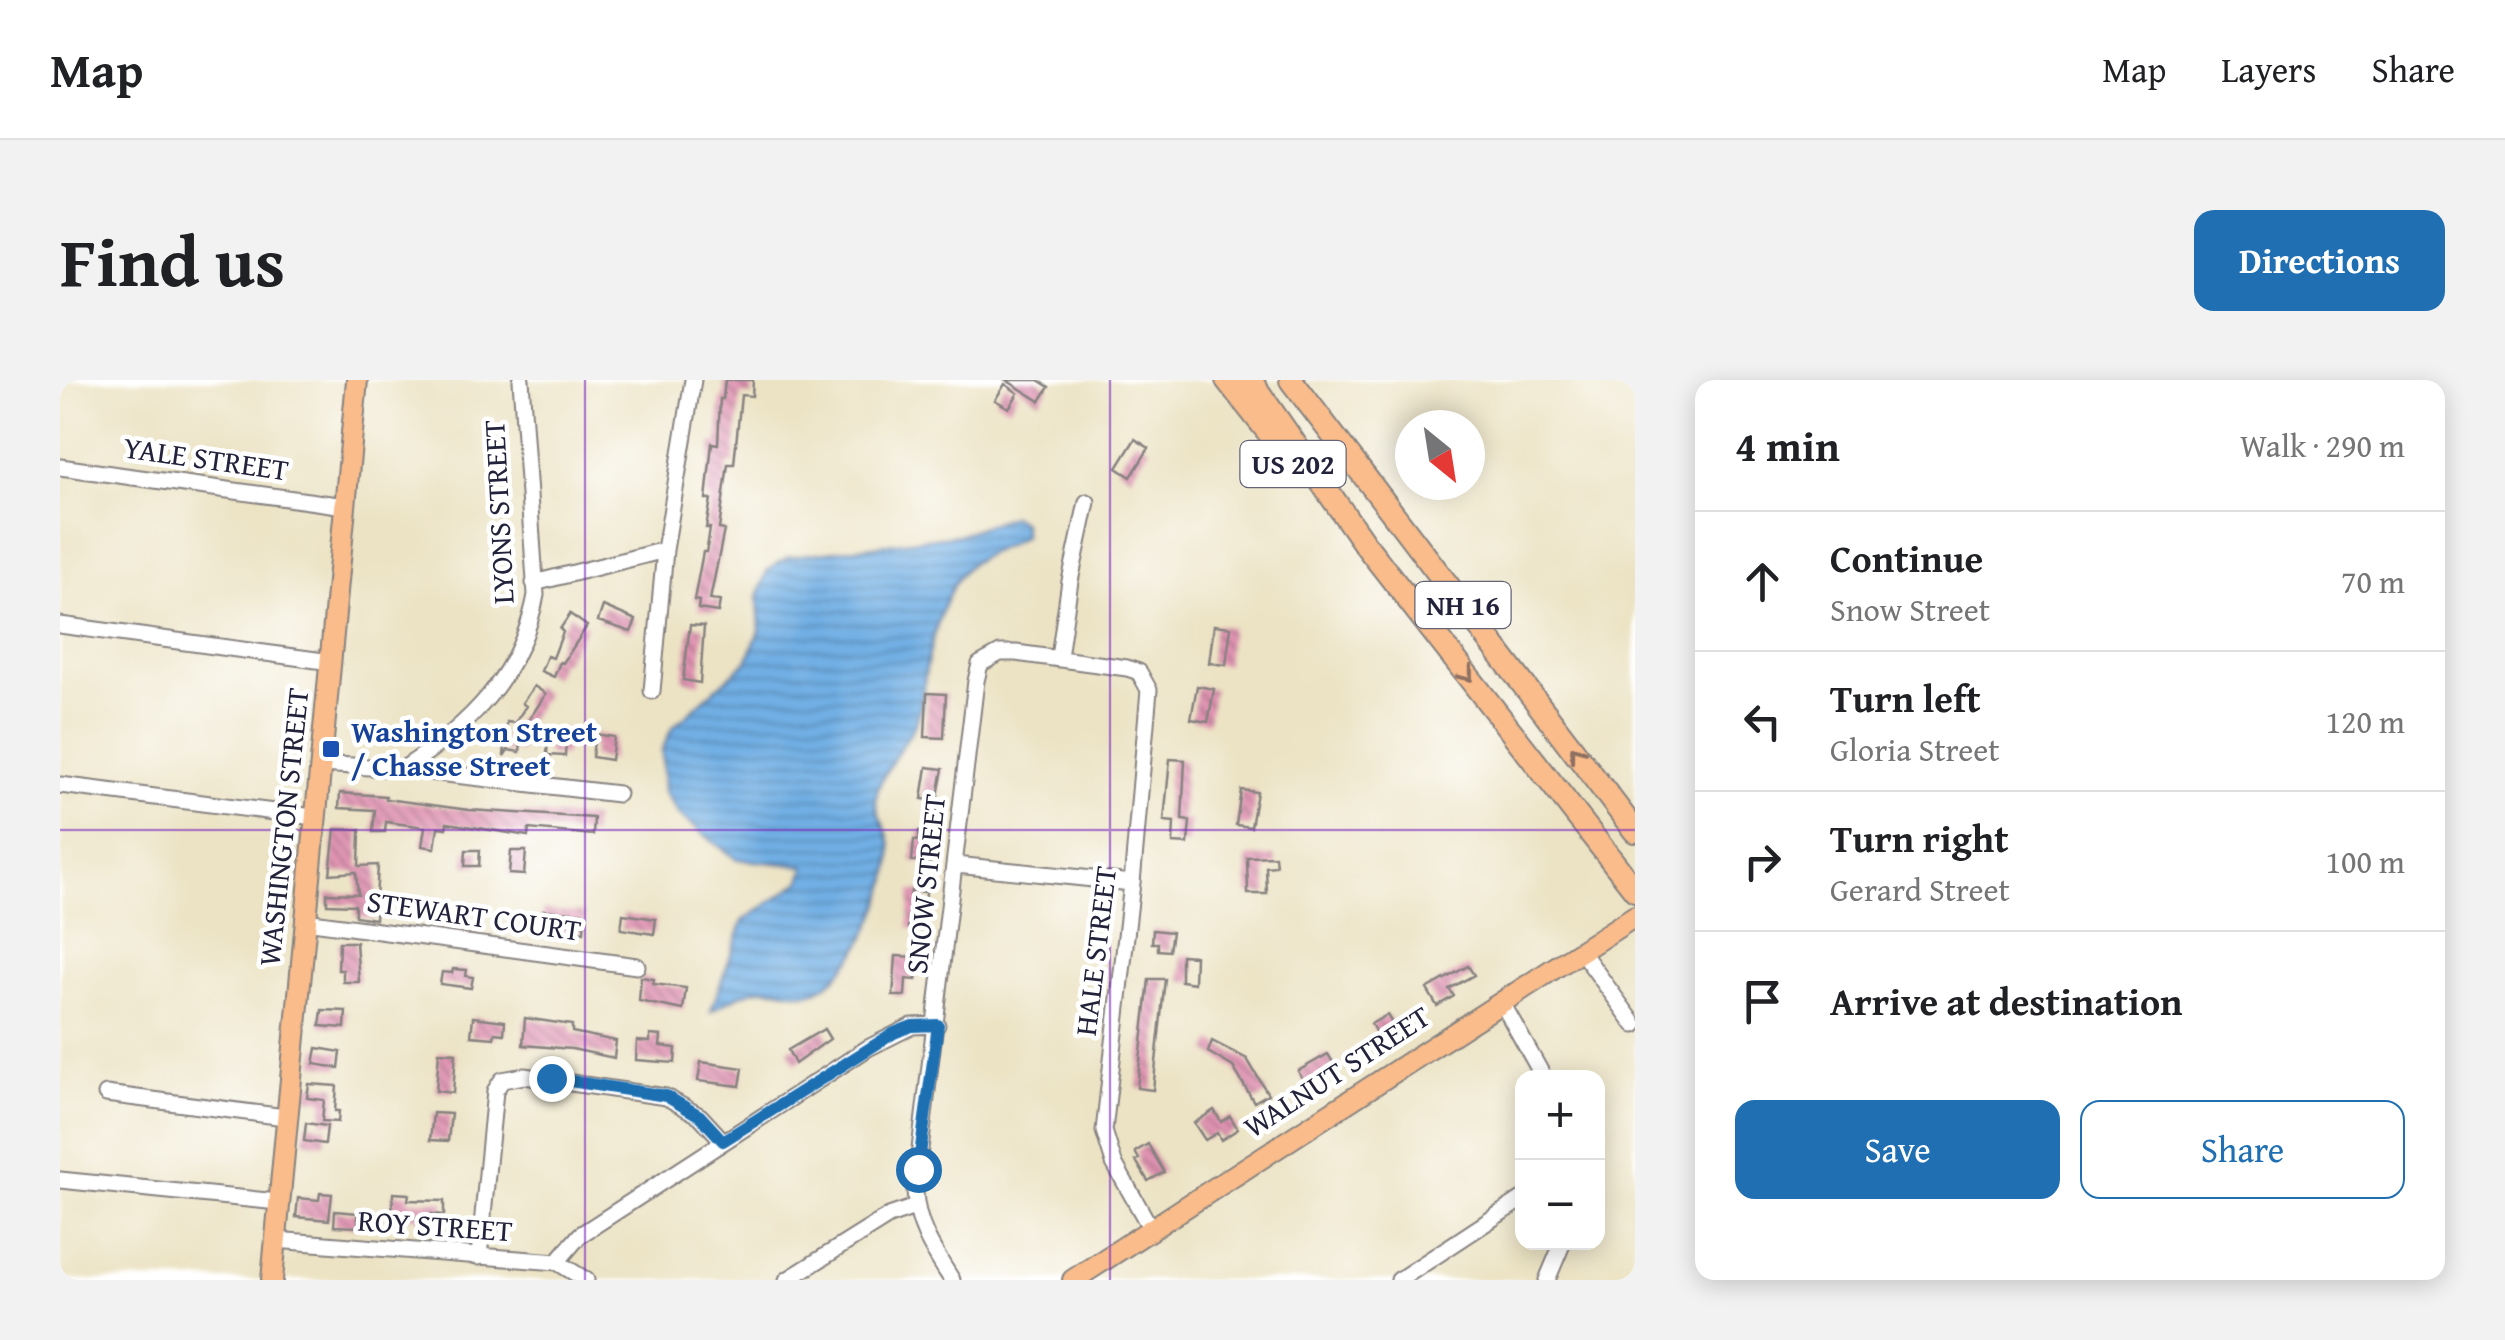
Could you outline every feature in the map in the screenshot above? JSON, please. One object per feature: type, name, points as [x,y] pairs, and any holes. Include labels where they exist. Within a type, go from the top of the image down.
[{"type":"highway","name":"US 202","points":[[1227,380],[1325,505],[1364,544]]},
{"type":"highway","name":"NH 16","points":[[1250,380],[1364,544],[1630,883]]},
{"type":"highway","name":"NH 16","points":[[1290,380],[1635,830]]},
{"type":"main road","name":"WASHINGTON STREET","points":[[272,1280],[357,380]]},
{"type":"main road","name":"WALNUT STREET","points":[[1073,1280],[1092,1274],[1151,1229],[1635,916]]},
{"type":"street","name":"LYONS STREET","points":[[403,769],[455,732],[501,684],[529,628],[536,595],[521,380]]},
{"type":"street","points":[[652,691],[665,550],[693,380]]},
{"type":"street","name":"YALE STREET","points":[[60,466],[345,506]]},
{"type":"street","points":[[1059,657],[1087,502]]},
{"type":"street","points":[[534,583],[665,550]]},
{"type":"street","points":[[60,625],[331,662]]},
{"type":"street","name":"SNOW STREET","points":[[916,1208],[980,664],[1000,653],[1059,657]]},
{"type":"street","name":"HALE STREET","points":[[1059,657],[1139,672],[1150,702],[1104,1132],[1114,1164],[1151,1229]]},
{"type":"street","points":[[319,764],[403,769],[618,794]]},
{"type":"street","points":[[60,785],[314,817]]},
{"type":"street","points":[[956,865],[1132,882]]},
{"type":"street","name":"STEWART COURT","points":[[305,921],[636,966]]},
{"type":"street","points":[[1582,951],[1635,1024]]},
{"type":"street","points":[[1502,1001],[1540,1070]]},
{"type":"street","points":[[556,1262],[580,1235],[894,1033],[912,1026],[938,1025]]},
{"type":"street","points":[[479,1258],[495,1090],[502,1080],[524,1076],[666,1096],[700,1116],[723,1141]]},
{"type":"street","points":[[106,1094],[285,1117]]},
{"type":"street","points":[[60,1180],[278,1202]]},
{"type":"street","points":[[1399,1280],[1515,1203]]},
{"type":"street","points":[[787,1280],[888,1216],[916,1208],[931,1246],[952,1280]]},
{"type":"street","name":"ROY STREET","points":[[276,1240],[556,1262],[586,1280]]},
{"type":"street","points":[[1548,1280],[1560,1250]]},
{"type":"water","points":[[1012,516],[1023,523],[1023,537],[972,563],[959,576],[947,598],[931,646],[918,716],[876,794],[878,814],[890,840],[891,862],[882,900],[865,937],[843,969],[821,988],[804,993],[759,989],[711,1011],[743,921],[801,881],[805,866],[736,859],[679,815],[664,792],[662,750],[672,728],[747,661],[760,629],[758,597],[767,571],[788,557],[958,535]]},
{"type":"building","points":[[725,380],[753,380],[752,396],[741,395],[734,464],[728,464],[719,529],[724,530],[710,600],[720,601],[718,612],[698,609],[699,601],[694,600],[710,528],[706,528],[711,499],[706,499],[712,443],[718,444]]},
{"type":"building","points":[[1006,380],[1038,380],[1049,387],[1040,401]]},
{"type":"building","points":[[1005,384],[1018,393],[1009,408],[995,400]]},
{"type":"building","points":[[1135,439],[1149,448],[1131,477],[1117,468]]},
{"type":"building","points":[[603,606],[636,620],[631,632],[598,621]]},
{"type":"building","points":[[570,614],[587,626],[560,662],[554,677],[541,671],[547,656],[553,658],[563,632],[560,629]]},
{"type":"building","points":[[690,625],[704,626],[700,683],[683,680]]},
{"type":"building","points":[[1214,625],[1231,627],[1226,665],[1209,663]]},
{"type":"building","points":[[534,686],[546,694],[522,730],[520,752],[508,750],[504,756],[507,722],[515,723]]},
{"type":"building","points":[[1197,686],[1214,689],[1208,722],[1191,719]]},
{"type":"building","points":[[927,693],[946,694],[944,738],[925,737]]},
{"type":"building","points":[[595,734],[614,737],[611,760],[592,757]]},
{"type":"building","points":[[548,736],[566,738],[565,756],[547,755]]},
{"type":"building","points":[[1170,759],[1185,760],[1182,820],[1190,821],[1188,844],[1173,843],[1174,822],[1164,821]]},
{"type":"building","points":[[927,767],[943,769],[937,801],[922,799]]},
{"type":"building","points":[[1241,790],[1257,792],[1251,827],[1236,825]]},
{"type":"building","points":[[340,793],[386,796],[469,810],[594,818],[593,835],[529,829],[528,836],[447,823],[446,828],[438,827],[435,848],[422,846],[425,827],[386,822],[385,832],[373,832],[375,810],[339,808]]},
{"type":"building","points":[[938,809],[945,821],[934,828],[926,815]]},
{"type":"building","points":[[335,829],[360,830],[359,866],[378,865],[375,919],[355,916],[355,905],[327,904],[327,893],[358,894],[356,872],[330,874]]},
{"type":"building","points":[[919,831],[934,833],[931,863],[912,861]]},
{"type":"building","points":[[466,850],[480,850],[479,866],[465,866]]},
{"type":"building","points":[[511,851],[526,851],[524,875],[509,874]]},
{"type":"building","points":[[1275,856],[1276,866],[1266,867],[1267,894],[1248,894],[1247,857]]},
{"type":"building","points":[[911,891],[926,892],[924,929],[908,928]]},
{"type":"building","points":[[543,910],[585,913],[584,932],[542,929]]},
{"type":"building","points":[[623,914],[656,919],[654,934],[621,929]]},
{"type":"building","points":[[1153,930],[1172,932],[1169,951],[1158,950],[1158,943],[1152,943]]},
{"type":"building","points":[[339,942],[356,942],[359,982],[343,982],[343,970],[338,970]]},
{"type":"building","points":[[1181,955],[1195,956],[1194,983],[1181,981]]},
{"type":"building","points":[[896,956],[918,957],[916,980],[906,979],[905,996],[893,996]]},
{"type":"building","points":[[1468,966],[1474,975],[1449,989],[1454,996],[1437,1006],[1427,989]]},
{"type":"building","points":[[453,969],[467,970],[466,976],[473,977],[471,988],[440,984],[442,972],[452,973]]},
{"type":"building","points":[[641,977],[654,979],[653,984],[686,988],[683,1010],[639,1001]]},
{"type":"building","points":[[1149,979],[1165,979],[1153,1090],[1137,1088]]},
{"type":"building","points":[[322,1010],[346,1011],[345,1028],[320,1026]]},
{"type":"building","points":[[1387,1015],[1399,1035],[1383,1045],[1371,1024]]},
{"type":"building","points":[[473,1017],[505,1021],[504,1034],[495,1033],[494,1038],[471,1036]]},
{"type":"building","points":[[525,1018],[572,1025],[572,1032],[616,1041],[614,1058],[523,1045]]},
{"type":"building","points":[[824,1029],[830,1039],[795,1064],[788,1050]]},
{"type":"building","points":[[650,1035],[661,1036],[660,1046],[676,1048],[675,1063],[636,1060],[637,1041],[650,1042]]},
{"type":"building","points":[[1212,1041],[1247,1059],[1268,1094],[1254,1102],[1233,1067],[1208,1052]]},
{"type":"building","points":[[317,1048],[341,1052],[339,1068],[314,1064]]},
{"type":"building","points":[[439,1052],[456,1053],[453,1093],[436,1091]]},
{"type":"building","points":[[1328,1054],[1335,1066],[1308,1088],[1298,1071]]},
{"type":"building","points":[[701,1062],[743,1068],[740,1086],[698,1081]]},
{"type":"building","points":[[309,1084],[337,1086],[338,1122],[322,1121],[324,1100],[307,1098]]},
{"type":"building","points":[[1214,1110],[1221,1122],[1230,1116],[1238,1129],[1221,1140],[1217,1133],[1205,1140],[1194,1123]]},
{"type":"building","points":[[433,1113],[451,1114],[448,1141],[430,1140]]},
{"type":"building","points":[[306,1123],[327,1126],[325,1144],[304,1141]]},
{"type":"building","points":[[1148,1144],[1164,1172],[1148,1181],[1135,1152]]},
{"type":"building","points":[[320,1193],[332,1194],[329,1220],[296,1217],[298,1198],[319,1200]]},
{"type":"building","points":[[393,1193],[409,1194],[408,1200],[444,1201],[444,1215],[431,1214],[430,1223],[419,1223],[419,1217],[392,1216]]},
{"type":"building","points":[[335,1211],[358,1213],[358,1227],[334,1226]]},
{"type":"place","name":"Washington Street / Chasse Street","points":[[331,749]]},
{"type":"route","points":[[551,1078],[666,1096],[700,1116],[723,1141],[894,1033],[912,1026],[938,1025],[918,1169]]}]
